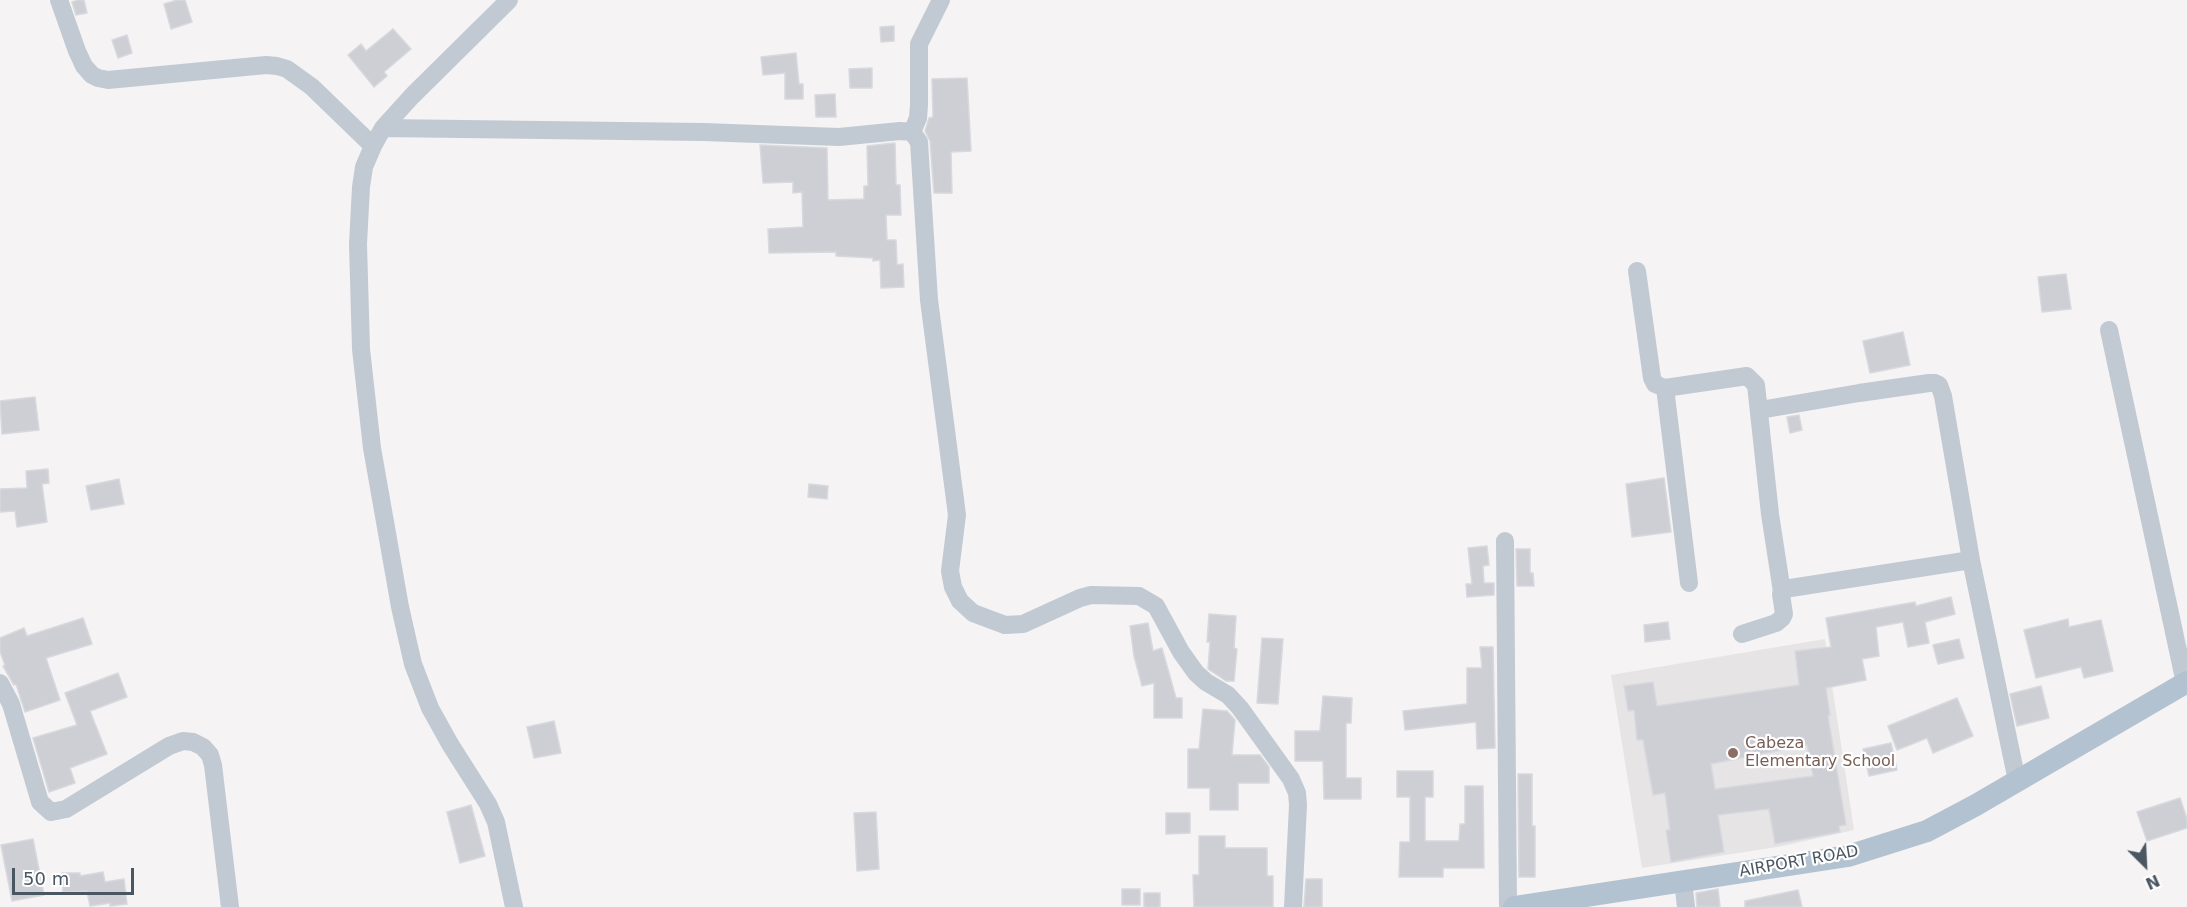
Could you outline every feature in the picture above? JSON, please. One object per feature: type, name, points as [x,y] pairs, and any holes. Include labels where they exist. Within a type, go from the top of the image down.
[{"type":"main road","name":"AIRPORT ROAD","points":[[1514,907],[1848,856],[1927,831],[2186,682]]},
{"type":"street","points":[[58,0],[84,66],[98,78],[108,80],[266,65],[277,66],[288,69],[312,87],[373,146]]},
{"type":"street","points":[[509,0],[418,89],[383,128],[364,167],[358,244],[361,349],[372,448],[399,607],[413,664],[430,708],[460,762],[488,804],[496,822],[514,907]]},
{"type":"street","points":[[912,132],[918,118],[919,44],[940,0]]},
{"type":"street","points":[[383,128],[839,136],[912,132]]},
{"type":"street","points":[[912,132],[919,142],[929,300],[957,515],[950,571],[953,587],[960,601],[973,613],[1005,625],[1023,624],[1091,595],[1139,596],[1156,606],[1181,652],[1196,673],[1228,696],[1240,708],[1291,779],[1297,793],[1298,805],[1293,907]]},
{"type":"street","points":[[1638,270],[1652,378],[1655,384],[1665,388],[1748,376],[1756,385],[1784,614],[1776,623],[1742,634]]},
{"type":"street","points":[[2109,330],[2186,682]]},
{"type":"street","points":[[1760,410],[1929,383],[1939,386],[1943,396],[1971,560],[2017,781]]},
{"type":"street","points":[[1665,388],[1689,583]]},
{"type":"street","points":[[1505,541],[1508,907]]},
{"type":"street","points":[[1782,592],[1784,589],[1801,585],[1971,560]]},
{"type":"street","points":[[0,683],[11,704],[40,802],[51,812],[66,809],[169,746],[183,741],[194,742],[203,747],[210,755],[213,765],[230,907]]},
{"type":"street","points":[[1683,881],[1686,907]]},
{"type":"shaded area","name":"Cabeza Elementary School","points":[[1825,639],[1854,830],[1783,846],[1642,868],[1611,675]]},
{"type":"building","points":[[84,0],[87,13],[76,15],[72,2]]},
{"type":"building","points":[[185,0],[192,22],[171,29],[164,4]]},
{"type":"building","points":[[894,26],[894,41],[881,42],[880,27]]},
{"type":"building","points":[[393,29],[411,49],[384,72],[387,76],[374,87],[348,55],[361,44],[366,51]]},
{"type":"building","points":[[127,35],[132,53],[118,58],[112,40]]},
{"type":"building","points":[[796,53],[799,84],[803,84],[803,99],[785,99],[785,73],[763,75],[761,57]]},
{"type":"building","points":[[872,68],[872,88],[850,88],[849,69]]},
{"type":"building","points":[[967,78],[971,151],[951,152],[952,193],[934,193],[930,141],[925,131],[929,118],[933,117],[932,79]]},
{"type":"building","points":[[835,94],[836,117],[816,117],[815,95]]},
{"type":"building","points":[[895,143],[896,185],[900,185],[901,215],[886,215],[887,240],[896,240],[897,265],[903,264],[904,287],[881,288],[880,260],[873,261],[873,258],[836,256],[836,252],[769,253],[768,229],[803,227],[802,192],[793,193],[793,182],[763,183],[760,145],[827,148],[828,200],[864,199],[864,186],[868,186],[867,146]]},
{"type":"building","points":[[2066,274],[2071,309],[2042,312],[2038,277]]},
{"type":"building","points":[[1903,332],[1910,365],[1870,373],[1863,341]]},
{"type":"building","points":[[35,397],[39,430],[2,434],[0,401]]},
{"type":"building","points":[[1799,415],[1802,430],[1790,433],[1787,417]]},
{"type":"building","points":[[48,469],[49,483],[42,484],[47,522],[17,527],[15,511],[0,512],[0,489],[27,488],[26,471]]},
{"type":"building","points":[[1664,478],[1671,532],[1632,537],[1626,484]]},
{"type":"building","points":[[119,479],[124,504],[91,510],[86,486]]},
{"type":"building","points":[[809,484],[828,486],[827,499],[808,497]]},
{"type":"building","points":[[1487,546],[1489,565],[1483,566],[1484,583],[1494,583],[1494,595],[1467,597],[1466,584],[1472,584],[1468,548]]},
{"type":"building","points":[[1516,549],[1530,549],[1530,573],[1533,573],[1534,586],[1517,586]]},
{"type":"building","points":[[1951,597],[1955,614],[1925,622],[1929,643],[1908,647],[1903,622],[1876,627],[1879,656],[1862,659],[1866,680],[1826,688],[1830,715],[1828,716],[1846,825],[1839,826],[1840,832],[1775,844],[1769,809],[1718,815],[1724,852],[1671,862],[1666,830],[1670,830],[1665,793],[1653,795],[1643,740],[1637,740],[1634,710],[1628,711],[1624,686],[1653,682],[1657,706],[1799,685],[1795,651],[1831,647],[1826,618],[1915,602],[1916,606]],"holes":[[[1807,745],[1813,776],[1715,789],[1711,764]]]},
{"type":"building","points":[[1209,614],[1236,616],[1234,648],[1237,649],[1234,681],[1226,681],[1208,669]]},
{"type":"building","points":[[83,618],[92,644],[46,658],[60,700],[25,712],[16,684],[14,685],[3,666],[5,665],[0,652],[0,638],[24,628],[27,636]]},
{"type":"building","points":[[2068,619],[2069,627],[2101,620],[2113,671],[2084,678],[2081,667],[2036,678],[2024,630]]},
{"type":"building","points":[[1668,622],[1670,639],[1645,642],[1644,625]]},
{"type":"building","points":[[1148,623],[1153,651],[1162,648],[1176,698],[1182,698],[1182,718],[1154,718],[1154,683],[1142,686],[1134,656],[1130,626]]},
{"type":"building","points":[[1262,638],[1283,639],[1278,704],[1257,703]]},
{"type":"building","points":[[1959,639],[1964,658],[1938,664],[1933,645]]},
{"type":"building","points":[[1480,647],[1493,647],[1495,748],[1477,749],[1476,722],[1405,730],[1403,711],[1467,704],[1467,668],[1482,668]]},
{"type":"building","points":[[118,673],[127,697],[90,711],[107,754],[70,768],[75,783],[49,792],[33,738],[77,725],[65,693]]},
{"type":"building","points":[[2041,686],[2049,718],[2017,726],[2010,694]]},
{"type":"building","points":[[1323,696],[1352,698],[1351,723],[1346,723],[1346,778],[1361,778],[1361,799],[1324,799],[1323,761],[1295,761],[1295,731],[1320,731]]},
{"type":"building","points":[[1957,698],[1973,736],[1933,753],[1927,738],[1897,750],[1888,726]]},
{"type":"building","points":[[1203,709],[1227,711],[1235,720],[1232,755],[1260,755],[1269,767],[1269,783],[1238,783],[1238,810],[1210,810],[1210,788],[1188,788],[1188,749],[1199,749]]},
{"type":"building","points":[[554,721],[561,753],[534,758],[527,727]]},
{"type":"building","points":[[1891,743],[1897,770],[1869,776],[1863,749]]},
{"type":"building","points":[[1397,771],[1433,771],[1433,797],[1425,797],[1425,841],[1459,841],[1460,824],[1465,824],[1465,786],[1483,786],[1484,868],[1443,868],[1443,877],[1399,877],[1400,842],[1410,842],[1410,797],[1397,797]]},
{"type":"building","points":[[1518,774],[1532,774],[1535,877],[1519,877]]},
{"type":"building","points":[[2180,798],[2187,819],[2187,828],[2147,841],[2137,812]]},
{"type":"building","points":[[471,805],[485,856],[460,863],[447,812]]},
{"type":"building","points":[[876,812],[879,869],[857,871],[854,813]]},
{"type":"building","points":[[1166,813],[1190,813],[1190,833],[1166,834]]},
{"type":"building","points":[[1199,836],[1225,836],[1225,848],[1267,848],[1267,876],[1273,876],[1273,907],[1194,907],[1193,875],[1199,875]]},
{"type":"building","points":[[33,839],[44,895],[12,901],[1,845]]},
{"type":"building","points":[[103,872],[105,882],[124,879],[127,904],[110,906],[110,903],[90,906],[87,891],[63,892],[62,873],[80,873],[80,876]]},
{"type":"building","points":[[1306,879],[1322,879],[1322,907],[1304,907]]},
{"type":"building","points":[[1122,889],[1140,889],[1140,905],[1122,905]]},
{"type":"building","points":[[1718,889],[1720,907],[1697,907],[1696,893]]},
{"type":"building","points":[[1798,890],[1802,907],[1745,907],[1745,901]]},
{"type":"building","points":[[1144,893],[1160,893],[1160,907],[1144,907]]},
{"type":"place","name":"Cabeza Elementary School","points":[[1733,753]]}]
